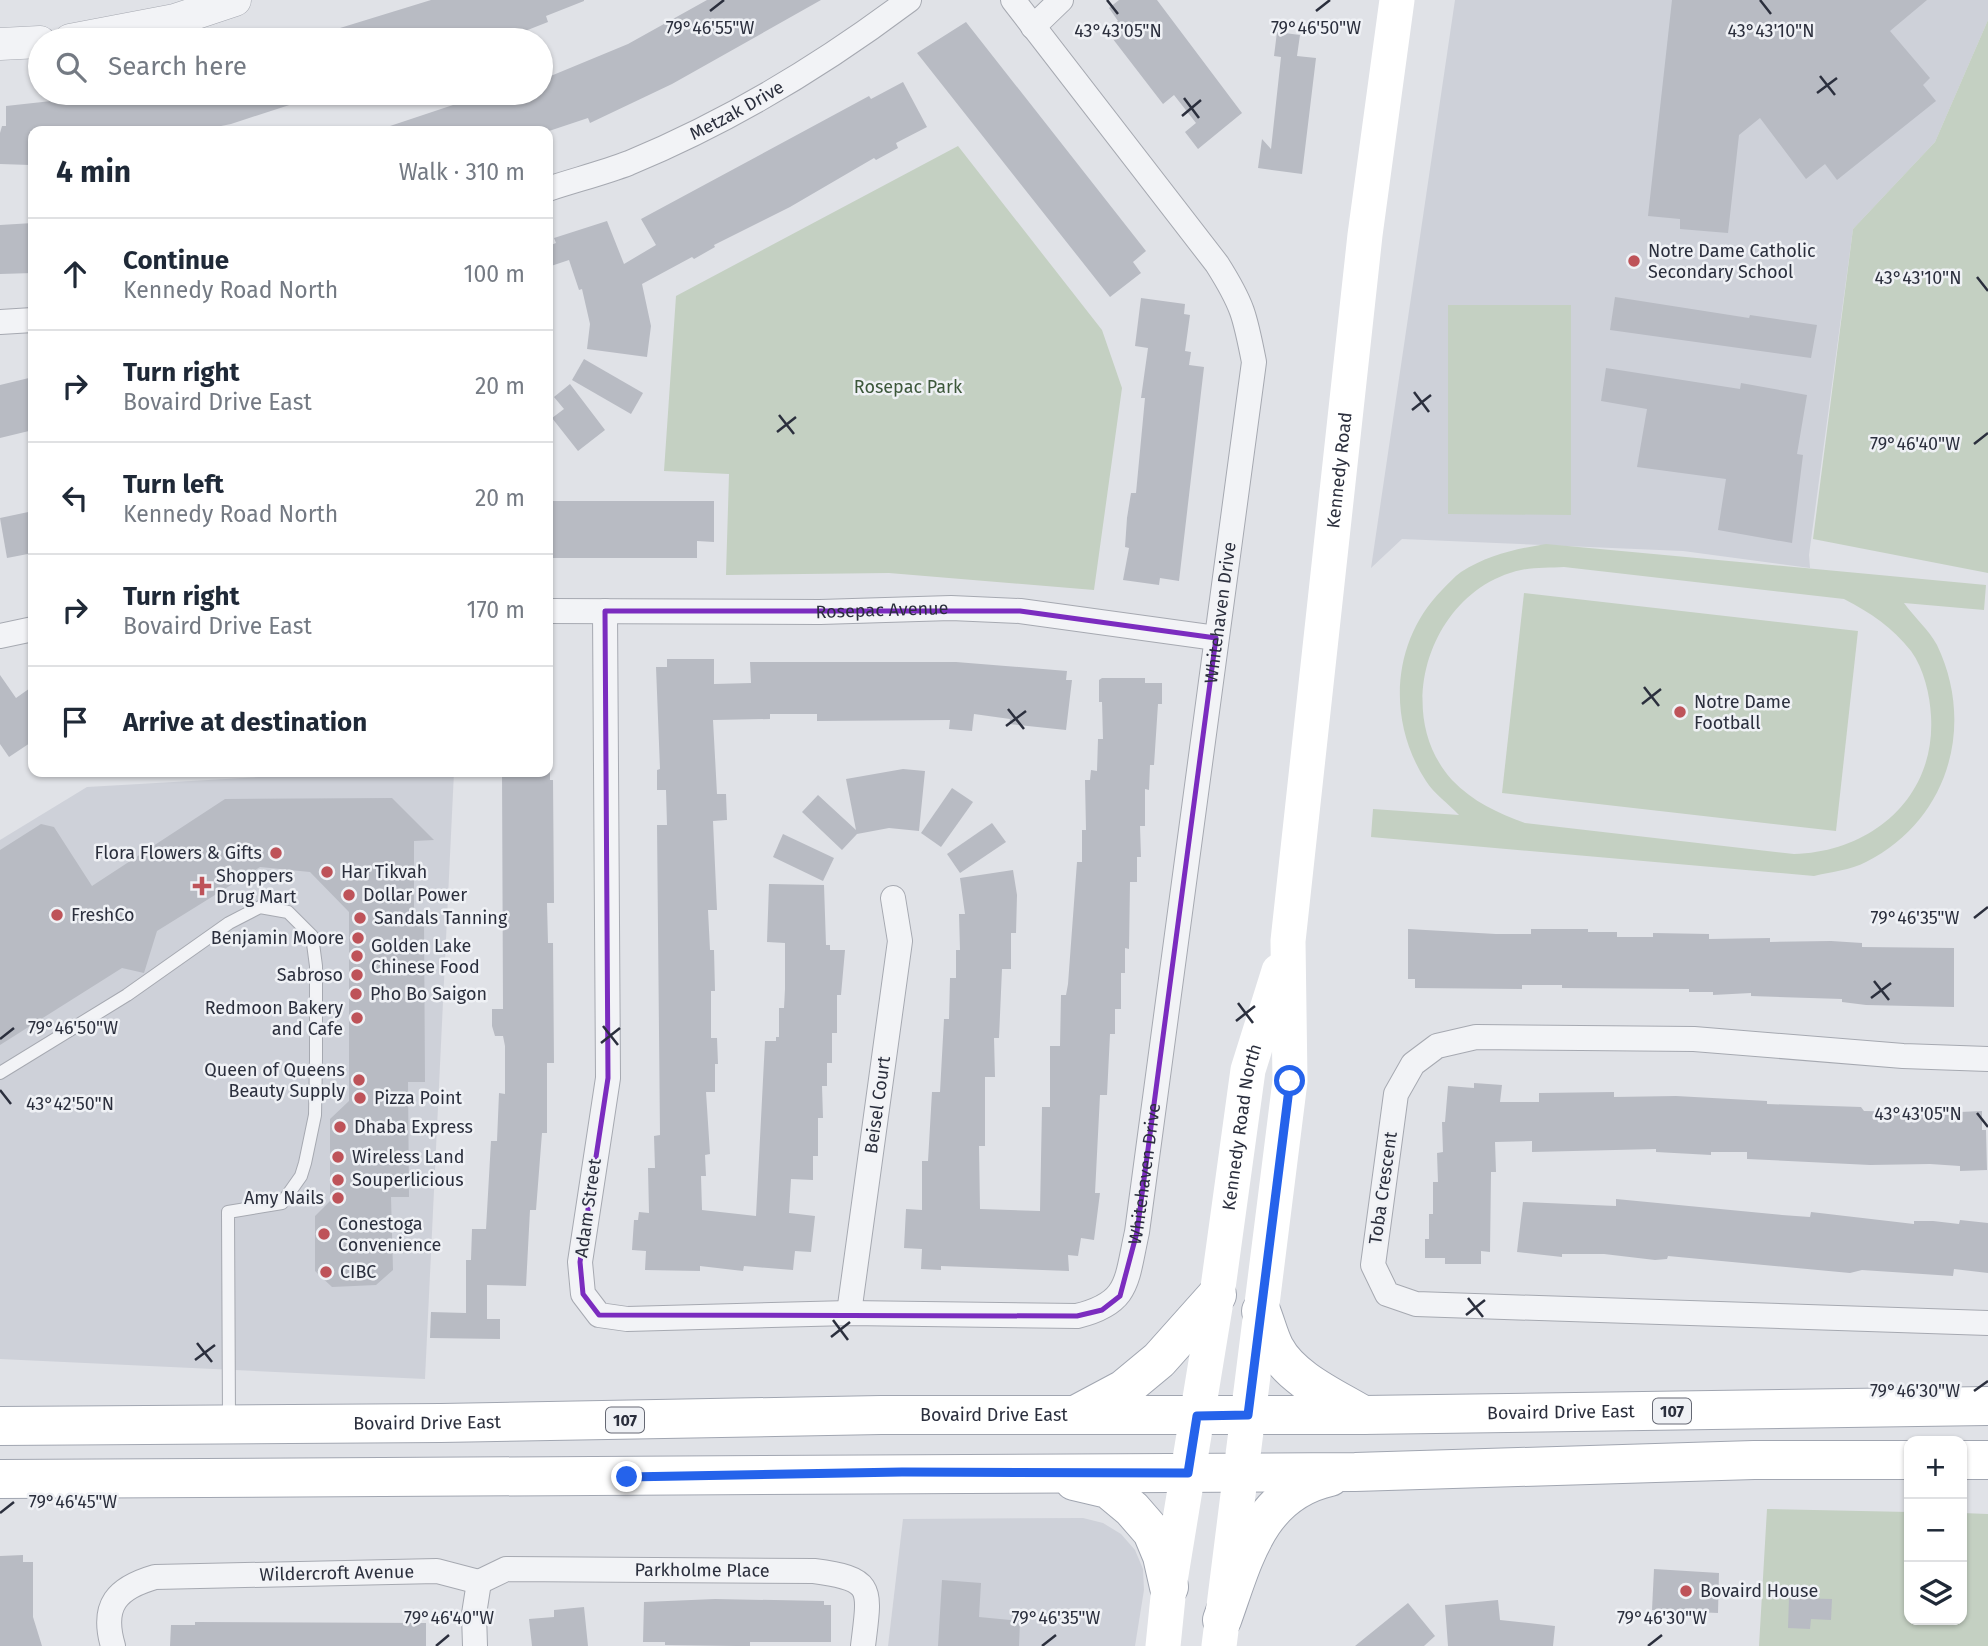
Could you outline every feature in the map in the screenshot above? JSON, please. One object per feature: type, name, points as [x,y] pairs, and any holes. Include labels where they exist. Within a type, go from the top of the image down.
[{"type":"main road","name":"Kennedy Road","points":[[1288,941],[1366,235],[1397,0]]},
{"type":"main road","name":"Kennedy Road North","points":[[1163,1646],[1169,1587],[1217,1295],[1248,1070],[1288,941]]},
{"type":"main road","name":"Kennedy Road North","points":[[1220,1633],[1290,1081],[1288,941]]},
{"type":"main road","points":[[1076,1415],[1124,1389],[1159,1360],[1217,1295]]},
{"type":"main road","points":[[1261,1311],[1276,1350],[1290,1366],[1322,1391],[1363,1415]]},
{"type":"main road","name":"Bovaird Drive East","points":[[0,1426],[1076,1415],[1363,1415],[1988,1406]]},
{"type":"main road","points":[[0,1479],[1355,1472],[1754,1460],[1904,1460]]},
{"type":"main road","points":[[1967,1460],[1988,1460]]},
{"type":"main road","points":[[1220,1633],[1253,1534],[1273,1509],[1306,1482],[1355,1472]]},
{"type":"main road","points":[[1041,1474],[1108,1489],[1124,1503],[1152,1532],[1162,1556],[1169,1587]]},
{"type":"street","points":[[133,28],[175,20],[235,0]]},
{"type":"street","name":"Metzak Drive","points":[[553,187],[626,164],[716,121],[855,41],[909,0]]},
{"type":"street","name":"Whitehaven Drive","points":[[1013,0],[1217,264],[1239,298],[1248,321],[1254,362],[1137,1232],[1120,1296]]},
{"type":"street","points":[[1033,27],[1061,0]]},
{"type":"street","points":[[0,44],[28,43]]},
{"type":"street","points":[[0,322],[28,320]]},
{"type":"street","name":"Rosepac Avenue","points":[[553,611],[820,612],[951,608],[1020,611],[1216,638]]},
{"type":"street","name":"Adam Street","points":[[605,611],[608,1078],[580,1262],[583,1294],[599,1315],[627,1318],[849,1313],[1077,1316],[1102,1310],[1120,1296]]},
{"type":"street","points":[[0,636],[28,630]]},
{"type":"street","name":"Beisel Court","points":[[849,1313],[901,941],[892,898]]},
{"type":"street","name":"Toba Crescent","points":[[1988,1059],[1903,1056],[1694,1039],[1476,1037],[1437,1046],[1413,1064],[1396,1094],[1373,1265],[1387,1294],[1416,1304],[1988,1323]]},
{"type":"street","name":"Parkholme Place","points":[[479,1581],[506,1569],[814,1571],[851,1576],[860,1582],[867,1597],[863,1646]]},
{"type":"street","name":"Wildercroft Avenue","points":[[113,1646],[109,1618],[112,1604],[130,1584],[155,1577],[437,1571],[479,1581]]},
{"type":"street","points":[[475,1646],[474,1614],[479,1581]]},
{"type":"lane","points":[[0,1073],[127,995],[229,923],[260,907],[288,912],[312,936],[316,966],[314,1115],[303,1169],[282,1203],[228,1212],[229,1423]]},
{"type":"highlighted area","points":[[605,611],[1020,611],[1216,638],[1137,1232],[1120,1296],[1102,1310],[1077,1316],[599,1315],[583,1294],[580,1262],[608,1078]]},
{"type":"shaded area","name":"Notre Dame Catholic Secondary School","points":[[1455,0],[1988,0],[1988,20],[1935,142],[1853,229],[1809,555],[1810,568],[1683,551],[1402,539],[1371,568]]},
{"type":"shaded area","points":[[260,777],[454,777],[425,1379],[0,1359],[0,840],[87,787]]},
{"type":"shaded area","points":[[1083,1518],[1103,1523],[1121,1534],[1135,1550],[1143,1569],[1144,1590],[1135,1646],[888,1646],[903,1519]]},
{"type":"green space","points":[[1988,20],[1988,573],[1813,539],[1853,229],[1935,142]]},
{"type":"green space","name":"Rosepac Park","points":[[958,146],[1102,330],[1122,388],[1094,590],[889,573],[726,575],[729,474],[664,471],[676,296]]},
{"type":"green space","points":[[1448,305],[1571,305],[1571,515],[1448,514]]},
{"type":"green space","points":[[1546,544],[1986,585],[1984,610],[1904,603],[1937,645],[1949,676],[1954,707],[1953,738],[1947,768],[1935,797],[1917,822],[1894,844],[1860,865],[1814,876],[1371,837],[1373,809],[1459,815],[1429,786],[1413,758],[1400,708],[1404,657],[1412,633],[1425,611],[1456,576],[1471,566],[1492,557]],"holes":[[[1564,567],[1844,599],[1880,621],[1911,651],[1926,682],[1931,716],[1930,745],[1923,771],[1910,795],[1894,815],[1873,831],[1849,843],[1822,851],[1794,854],[1525,823],[1468,795],[1452,780],[1434,752],[1424,721],[1423,688],[1430,656],[1444,627],[1464,601],[1490,582],[1521,570]]]},
{"type":"green space","name":"Notre Dame Football","points":[[1524,593],[1858,631],[1836,831],[1502,793]]},
{"type":"green space","points":[[1767,1509],[1904,1512],[1904,1625],[1967,1625],[1967,1513],[1988,1514],[1988,1646],[1759,1646]]},
{"type":"building","points":[[431,0],[584,0],[546,16],[548,22],[533,28],[340,28]]},
{"type":"building","points":[[707,0],[821,0],[672,84],[590,123],[588,118],[553,130],[553,126],[390,126],[453,105],[553,105],[553,75],[628,44]]},
{"type":"building","points":[[1119,0],[1157,0],[1242,113],[1198,149],[1185,132],[1196,123],[1174,95],[1163,104],[1106,30],[1118,21],[1109,8]]},
{"type":"building","points":[[1672,0],[1927,0],[1890,31],[1930,78],[1923,85],[1936,101],[1837,180],[1825,164],[1806,179],[1760,118],[1739,135],[1728,233],[1680,229],[1680,219],[1648,216]]},
{"type":"building","points":[[966,22],[1146,251],[1133,262],[1141,273],[1110,297],[917,53]]},
{"type":"building","points":[[1277,32],[1300,35],[1297,56],[1316,58],[1302,174],[1258,168],[1262,139],[1271,149],[1281,57],[1274,56]]},
{"type":"building","points":[[903,82],[927,127],[896,143],[898,148],[876,160],[874,158],[790,207],[642,284],[651,326],[647,357],[587,349],[590,324],[582,289],[579,290],[569,260],[553,265],[553,244],[556,243],[554,238],[607,221],[624,264],[656,245],[641,219],[869,96],[871,99]]},
{"type":"building","points":[[28,104],[289,105],[221,126],[28,126],[28,165],[0,164],[0,133],[2,126],[6,126],[6,106]]},
{"type":"building","points":[[28,223],[28,273],[0,274],[0,225]]},
{"type":"building","points":[[1615,297],[1749,318],[1750,315],[1817,325],[1811,358],[1610,330]]},
{"type":"building","points":[[1141,298],[1185,304],[1184,314],[1190,315],[1185,351],[1191,352],[1189,365],[1204,367],[1179,581],[1160,578],[1159,585],[1123,580],[1129,548],[1125,547],[1127,518],[1131,493],[1136,493],[1145,398],[1141,398],[1148,348],[1135,346]]},
{"type":"building","points":[[584,359],[643,393],[631,414],[572,380]]},
{"type":"building","points":[[1606,368],[1740,389],[1741,383],[1807,395],[1797,454],[1803,455],[1792,543],[1718,530],[1726,479],[1637,467],[1647,409],[1601,401]]},
{"type":"building","points":[[28,378],[28,431],[0,438],[0,385]]},
{"type":"building","points":[[570,384],[605,430],[578,451],[553,419],[564,409],[554,397]]},
{"type":"building","points":[[553,501],[714,501],[714,542],[697,541],[697,558],[553,558]]},
{"type":"building","points":[[28,512],[28,554],[7,558],[0,518]]},
{"type":"building","points":[[667,659],[714,659],[714,684],[751,683],[750,662],[956,662],[1067,671],[1066,680],[1072,680],[1066,730],[1009,724],[1010,719],[974,714],[972,731],[949,729],[950,720],[817,721],[817,714],[770,714],[770,719],[713,720],[717,794],[726,794],[727,820],[713,821],[717,910],[708,910],[710,950],[714,950],[715,991],[711,991],[711,1038],[717,1038],[718,1064],[715,1064],[715,1092],[706,1092],[710,1154],[705,1155],[706,1176],[701,1176],[702,1210],[756,1216],[765,1041],[776,1041],[776,1037],[779,1037],[779,1008],[784,1008],[785,989],[785,943],[767,942],[769,884],[824,885],[826,945],[830,945],[830,950],[845,950],[841,995],[837,995],[837,1033],[832,1033],[832,1063],[827,1063],[827,1086],[822,1086],[823,1118],[818,1118],[818,1156],[813,1156],[813,1180],[791,1179],[789,1213],[815,1216],[811,1252],[795,1251],[793,1270],[744,1266],[743,1271],[700,1266],[700,1271],[645,1270],[646,1251],[632,1250],[634,1220],[638,1220],[639,1212],[649,1213],[648,1168],[655,1168],[654,1136],[660,1135],[657,825],[667,825],[666,790],[657,790],[657,770],[660,769],[656,667],[667,667]]},
{"type":"building","points":[[0,675],[16,698],[28,690],[28,744],[9,757],[0,744]]},
{"type":"building","points":[[1145,678],[1145,683],[1162,683],[1162,704],[1158,704],[1154,765],[1150,765],[1149,790],[1145,789],[1145,826],[1140,826],[1141,857],[1137,857],[1137,882],[1130,882],[1129,949],[1125,948],[1125,973],[1121,973],[1121,1009],[1115,1009],[1115,1034],[1110,1034],[1107,1095],[1100,1095],[1095,1193],[1100,1193],[1094,1240],[1081,1238],[1078,1256],[1068,1255],[1069,1271],[941,1266],[941,1270],[921,1269],[922,1249],[904,1248],[906,1209],[922,1210],[922,1161],[928,1161],[932,1092],[940,1092],[944,1019],[949,1019],[950,978],[956,978],[956,950],[960,950],[959,914],[965,914],[960,878],[1013,870],[1017,895],[1016,933],[1011,933],[1011,969],[1002,969],[999,1038],[994,1038],[995,1077],[985,1077],[985,1146],[979,1146],[980,1209],[1040,1211],[1042,1107],[1050,1107],[1050,1046],[1060,1046],[1061,995],[1066,995],[1068,984],[1077,862],[1082,862],[1082,830],[1086,830],[1085,780],[1090,780],[1091,770],[1097,771],[1098,739],[1103,739],[1102,702],[1099,702],[1099,680]]},
{"type":"building","points":[[903,769],[925,771],[919,831],[889,828],[857,834],[842,850],[802,812],[818,795],[856,830],[846,779]]},
{"type":"building","points":[[502,777],[550,777],[550,780],[553,780],[554,903],[547,903],[548,943],[553,943],[554,1063],[547,1063],[547,1133],[542,1133],[536,1210],[530,1210],[526,1286],[487,1285],[487,1319],[500,1319],[500,1339],[430,1338],[431,1312],[466,1313],[466,1260],[471,1260],[472,1229],[486,1229],[491,1141],[497,1141],[499,1093],[505,1094],[505,1046],[503,1036],[495,1036],[492,1009],[503,1009]]},
{"type":"building","points":[[952,788],[973,802],[941,847],[921,833]]},
{"type":"building","points":[[392,798],[434,840],[414,841],[414,910],[424,920],[425,1082],[408,1082],[409,1197],[391,1197],[393,1270],[376,1285],[332,1287],[315,1271],[315,1216],[330,1201],[330,1119],[349,1101],[349,912],[310,872],[260,867],[157,931],[144,973],[122,968],[0,1045],[0,850],[41,824],[54,827],[92,886],[225,799]]},
{"type":"building","points":[[992,823],[1006,842],[960,873],[947,854]]},
{"type":"building","points":[[783,834],[834,858],[823,881],[773,857]]},
{"type":"building","points":[[1408,929],[1531,934],[1531,929],[1588,929],[1588,932],[1617,932],[1617,937],[1653,937],[1653,933],[1709,934],[1709,939],[1770,938],[1770,942],[1862,943],[1862,947],[1954,948],[1954,1007],[1866,1005],[1842,1002],[1842,999],[1751,996],[1751,993],[1713,995],[1713,992],[1689,992],[1689,989],[1562,988],[1562,985],[1522,985],[1522,989],[1415,988],[1415,979],[1408,979]]},
{"type":"building","points":[[1474,1083],[1502,1085],[1500,1102],[1539,1102],[1539,1093],[1614,1092],[1614,1097],[1676,1096],[1767,1101],[1767,1104],[1919,1112],[1919,1115],[1960,1115],[1960,1112],[1982,1111],[1982,1130],[1986,1130],[1987,1170],[1960,1171],[1960,1166],[1930,1164],[1870,1165],[1747,1159],[1747,1152],[1711,1152],[1711,1155],[1656,1152],[1656,1149],[1532,1152],[1532,1141],[1495,1142],[1496,1172],[1491,1172],[1490,1252],[1481,1251],[1481,1264],[1445,1264],[1445,1258],[1425,1258],[1425,1239],[1429,1239],[1429,1214],[1433,1214],[1433,1182],[1438,1182],[1437,1153],[1443,1152],[1442,1122],[1445,1122],[1448,1086],[1474,1088]]},
{"type":"building","points":[[1616,1199],[1810,1217],[1811,1212],[1914,1224],[1914,1221],[1933,1221],[1959,1224],[1960,1220],[1988,1223],[1988,1273],[1954,1269],[1953,1276],[1862,1270],[1850,1273],[1668,1256],[1667,1259],[1655,1260],[1604,1254],[1562,1254],[1562,1257],[1517,1252],[1523,1202],[1616,1206]]},
{"type":"building","points":[[23,1555],[23,1562],[33,1562],[33,1617],[42,1646],[0,1646],[0,1556]]},
{"type":"building","name":"Bovaird House","points":[[1654,1569],[1719,1573],[1718,1613],[1652,1610]]},
{"type":"building","points":[[942,1580],[981,1583],[979,1617],[1020,1621],[1019,1646],[938,1646]]},
{"type":"building","points":[[1789,1598],[1832,1599],[1831,1620],[1811,1619],[1810,1629],[1788,1628]]},
{"type":"building","points":[[715,1599],[824,1601],[824,1605],[831,1605],[831,1642],[750,1642],[750,1646],[736,1646],[643,1642],[644,1602]]},
{"type":"building","points":[[1498,1600],[1500,1620],[1555,1626],[1553,1646],[1448,1646],[1445,1605]]},
{"type":"building","points":[[1408,1603],[1435,1636],[1424,1646],[1355,1646]]},
{"type":"building","points":[[584,1607],[588,1646],[532,1646],[529,1619],[554,1617],[554,1610]]},
{"type":"building","points":[[195,1622],[426,1623],[426,1646],[170,1646],[171,1625],[195,1625]]},
{"type":"place","name":"Notre Dame Catholic Secondary School","points":[[1634,261]]},
{"type":"place","name":"Notre Dame Football","points":[[1680,712]]},
{"type":"place","name":"Flora Flowers & Gifts","points":[[276,853]]},
{"type":"place","name":"Har Tikvah","points":[[327,872]]},
{"type":"place","name":"Shoppers Drug Mart","points":[[202,886]]},
{"type":"place","name":"Dollar Power","points":[[349,895]]},
{"type":"place","name":"FreshCo","points":[[57,915]]},
{"type":"place","name":"Sandals Tanning","points":[[360,918]]},
{"type":"place","name":"Benjamin Moore","points":[[358,938]]},
{"type":"place","name":"Golden Lake Chinese Food","points":[[357,956]]},
{"type":"place","name":"Sabroso","points":[[357,975]]},
{"type":"place","name":"Pho Bo Saigon","points":[[356,994]]},
{"type":"place","name":"Redmoon Bakery and Cafe","points":[[357,1018]]},
{"type":"place","name":"Queen of Queens Beauty Supply","points":[[359,1080]]},
{"type":"place","name":"Pizza Point","points":[[360,1098]]},
{"type":"place","name":"Dhaba Express","points":[[340,1127]]},
{"type":"place","name":"Wireless Land","points":[[338,1157]]},
{"type":"place","name":"Souperlicious","points":[[338,1180]]},
{"type":"place","name":"Amy Nails","points":[[338,1198]]},
{"type":"place","name":"Conestoga Convenience","points":[[324,1234]]},
{"type":"place","name":"CIBC","points":[[326,1272]]},
{"type":"place","name":"Bovaird House","points":[[1686,1591]]},
{"type":"route","points":[[627,1477],[902,1472],[1188,1473],[1197,1416],[1248,1415],[1290,1081]]}]
